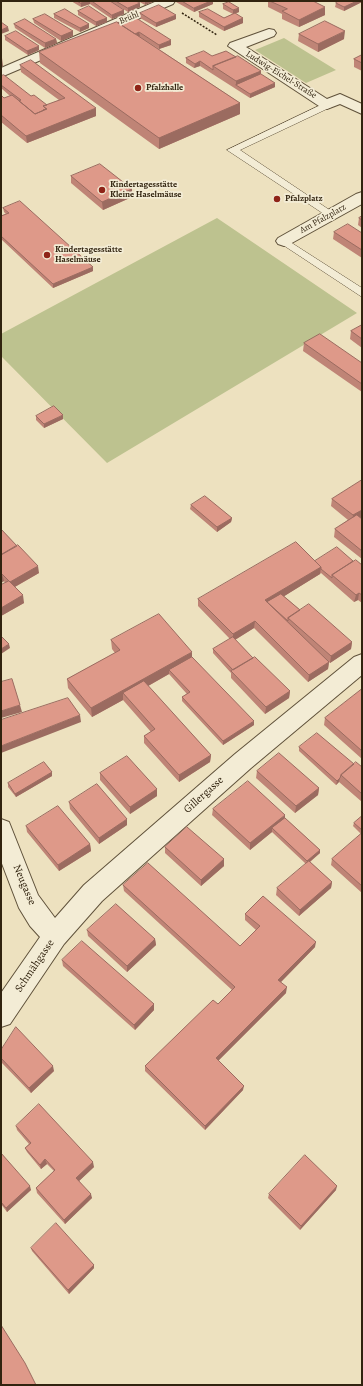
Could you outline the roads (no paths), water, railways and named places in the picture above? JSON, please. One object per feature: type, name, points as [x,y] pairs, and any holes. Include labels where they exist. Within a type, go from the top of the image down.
[{"type":"street","name":"Brühl","points":[[1,73],[166,2]]},
{"type":"street","name":"Ludwig-Eichel-Straße","points":[[268,33],[235,46],[327,105]]},
{"type":"street","points":[[327,105],[340,98],[362,110]]},
{"type":"street","name":"Am Pfalzplatz","points":[[284,241],[362,198]]},
{"type":"street","name":"Gillergasse","points":[[55,936],[93,893],[243,761],[362,663]]},
{"type":"street","name":"Neugasse","points":[[1,829],[28,900],[39,918],[55,936]]},
{"type":"street","name":"Schmähgasse","points":[[1,1016],[55,936]]},
{"type":"lane","points":[[327,105],[232,150],[330,215]]},
{"type":"lane","points":[[284,241],[362,293]]},
{"type":"place","name":"Pfalzhalle","points":[[138,88]]},
{"type":"place","name":"Kindertagesstätte Kleine Haselmäuse","points":[[102,190]]},
{"type":"place","name":"Pfalzplatz","points":[[277,199]]},
{"type":"place","name":"Kindertagesstätte Haselmäuse","points":[[47,255]]}]
